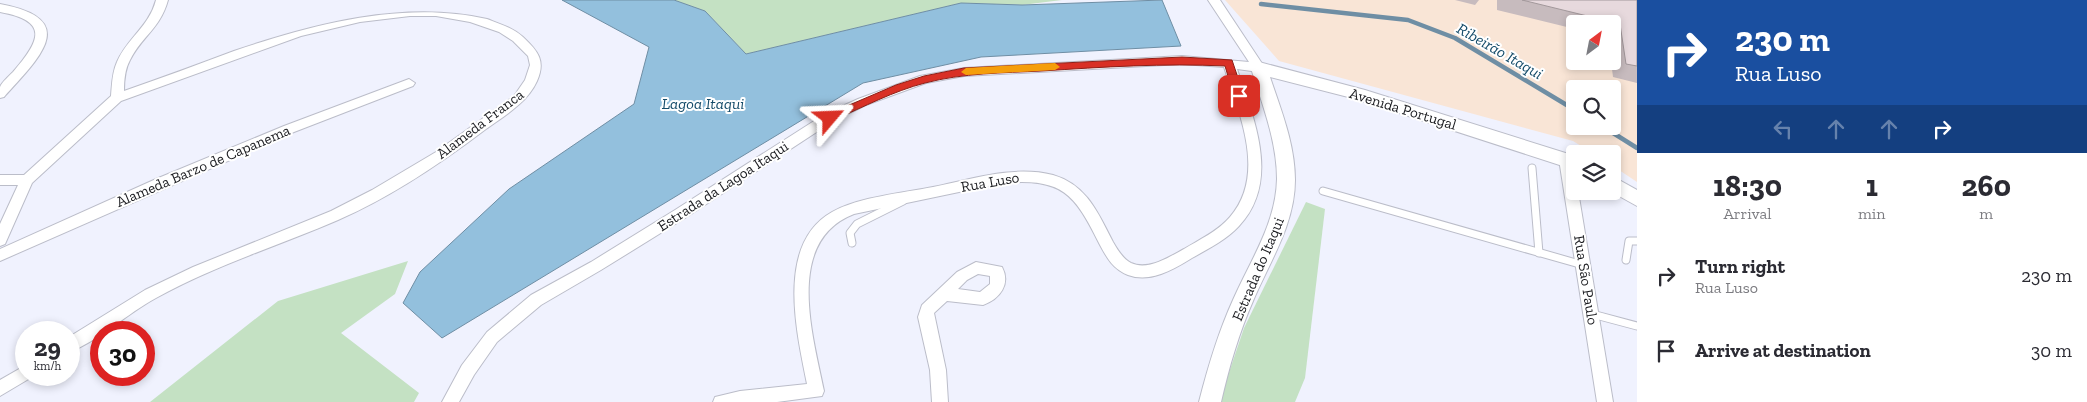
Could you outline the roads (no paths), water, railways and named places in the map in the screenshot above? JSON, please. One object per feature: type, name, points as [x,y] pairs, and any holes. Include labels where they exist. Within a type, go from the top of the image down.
[{"type":"street","points":[[0,240],[27,180],[117,98],[121,65],[125,57],[155,22],[162,0]]},
{"type":"street","name":"Estrada do Itaqui","points":[[1210,402],[1217,372],[1242,302],[1282,213],[1286,193],[1286,164],[1259,68],[1214,0]]},
{"type":"street","points":[[0,8],[22,13],[41,25],[43,31],[38,47],[31,58],[0,94]]},
{"type":"street","name":"Alameda Franca","points":[[80,338],[150,294],[198,271],[336,215],[377,194],[441,156],[518,99],[531,81],[536,65],[534,56],[528,48],[503,29],[472,18],[436,12],[410,12],[360,18],[298,33],[117,98]]},
{"type":"street","name":"Estrada da Lagoa Itaqui","points":[[450,402],[468,370],[492,337],[536,300],[630,246],[830,118],[862,102],[924,79],[964,72],[1182,60],[1229,63]]},
{"type":"street","name":"Avenida Portugal","points":[[1229,63],[1259,68],[1359,94],[1566,159]]},
{"type":"street","name":"Rua Luso","points":[[720,402],[740,398],[816,391],[802,306],[802,277],[812,241],[829,221],[857,208],[1027,175],[1068,187],[1080,197],[1116,259],[1125,267],[1135,270],[1164,267],[1223,232],[1236,220],[1249,198],[1253,186],[1255,163],[1251,134],[1229,63]]},
{"type":"street","name":"Alameda Barzo de Capanema","points":[[0,255],[270,136],[409,83]]},
{"type":"street","points":[[0,180],[27,180]]},
{"type":"street","points":[[1621,189],[1637,199]]},
{"type":"street","name":"Rua São Paulo","points":[[1576,200],[1583,265],[1605,402]]},
{"type":"street","points":[[940,402],[938,370],[926,317],[927,310],[931,304],[944,294]]},
{"type":"street","points":[[0,389],[15,379]]},
{"type":"lane","points":[[1532,168],[1539,253]]},
{"type":"lane","points":[[1323,191],[1583,265]]},
{"type":"lane","points":[[852,243],[850,233],[857,224],[890,209],[910,197]]},
{"type":"lane","points":[[1626,260],[1627,244],[1630,241],[1637,241]]},
{"type":"lane","points":[[1591,314],[1637,326]]},
{"type":"water","name":"Lagoa Itaqui","points":[[562,0],[674,0],[705,11],[746,54],[961,3],[1022,5],[1162,0],[1181,46],[981,57],[863,83],[442,338],[403,303],[420,272],[509,189],[634,104],[649,47]]},
{"type":"waterway","name":"Ribeirão Itaqui","points":[[1261,4],[1408,20],[1455,38],[1566,105]]},
{"type":"waterway","name":"Ribeirão Itaqui","points":[[1616,135],[1637,148]]}]
